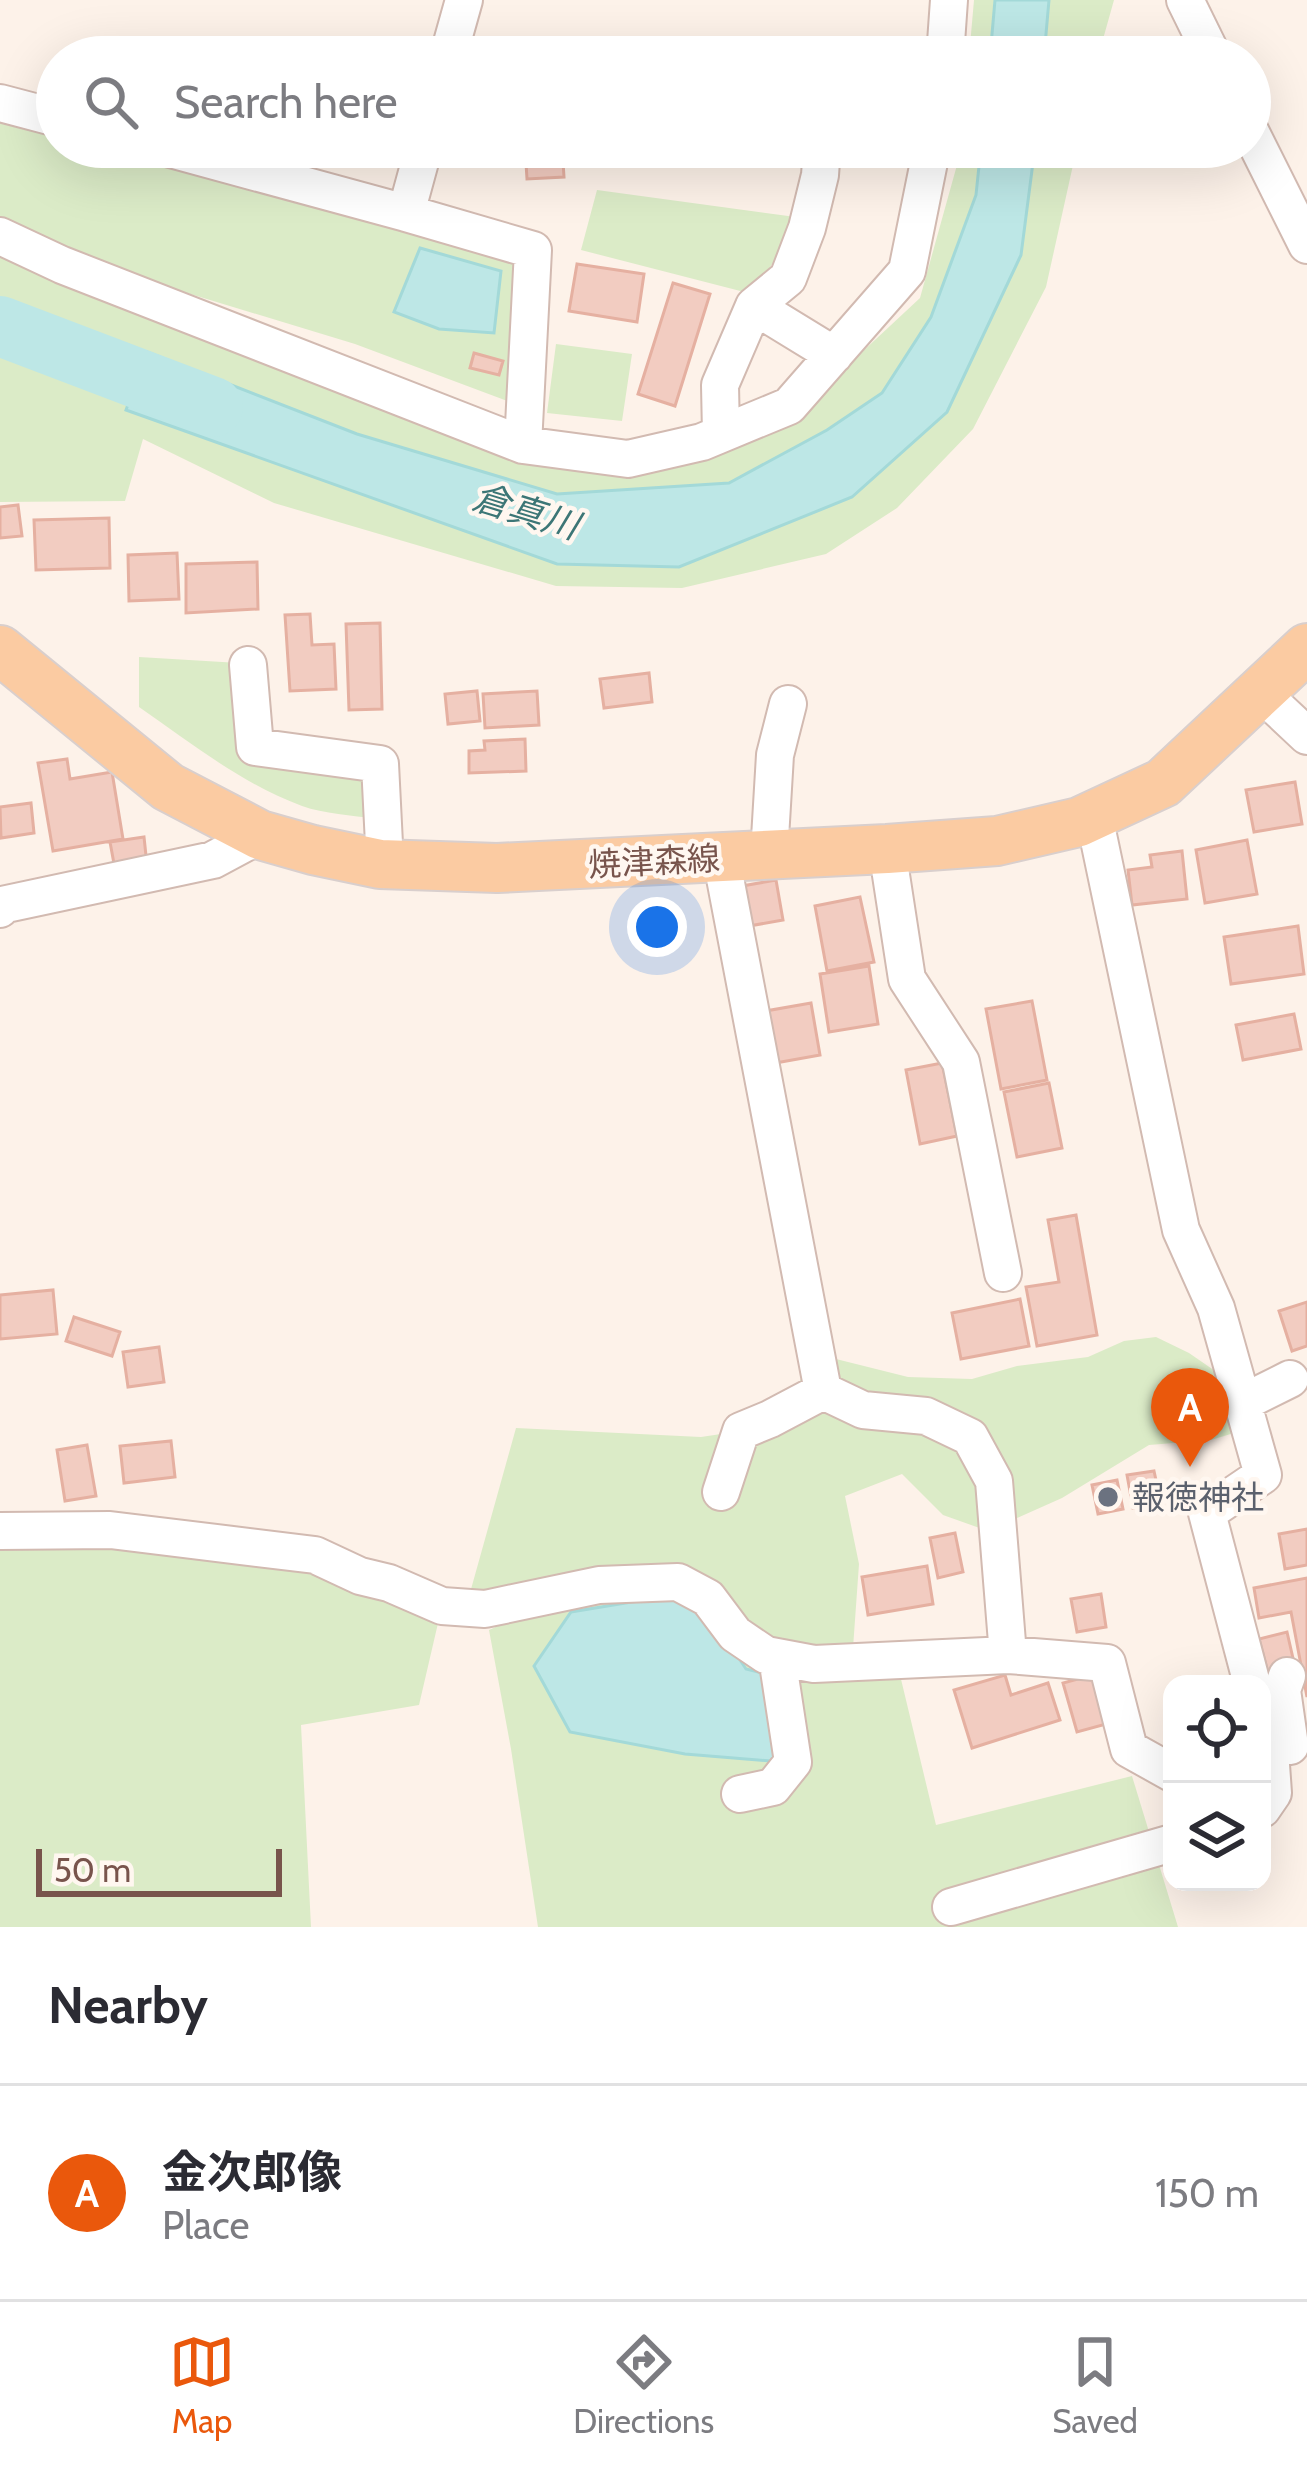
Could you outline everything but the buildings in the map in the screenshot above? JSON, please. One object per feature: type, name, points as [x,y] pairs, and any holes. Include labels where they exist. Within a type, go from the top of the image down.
[{"type":"main road","name":"焼津森線","points":[[0,650],[167,787],[260,835],[385,863],[497,868],[997,841],[1079,822],[1163,783],[1307,648]]},
{"type":"street","points":[[454,36],[464,0]]},
{"type":"street","points":[[946,36],[949,0]]},
{"type":"street","points":[[1185,0],[1203,36]]},
{"type":"street","points":[[0,103],[36,112]]},
{"type":"street","points":[[240,168],[532,250],[523,445]]},
{"type":"street","points":[[406,213],[418,168]]},
{"type":"street","points":[[721,434],[720,385],[754,306],[788,278],[807,228],[820,168]]},
{"type":"street","points":[[0,236],[62,265],[523,445],[628,459],[702,442],[789,406],[907,271],[928,168]]},
{"type":"street","points":[[1268,168],[1307,245]]},
{"type":"street","points":[[754,306],[834,355]]},
{"type":"street","points":[[248,665],[254,747],[380,764],[385,863]]},
{"type":"street","points":[[1259,691],[1307,736]]},
{"type":"street","points":[[769,855],[775,755],[788,704]]},
{"type":"street","points":[[1094,816],[1181,1230],[1216,1308],[1263,1475],[1207,1513],[1268,1675]]},
{"type":"street","points":[[1,906],[213,860],[260,835]]},
{"type":"street","points":[[887,849],[907,979],[961,1062],[1003,1273]]},
{"type":"street","points":[[721,857],[823,1390]]},
{"type":"street","points":[[1242,1403],[1290,1378]]},
{"type":"street","points":[[722,1492],[741,1431],[823,1390]]},
{"type":"street","points":[[823,1390],[863,1410],[926,1416],[970,1437],[994,1481],[1008,1655]]},
{"type":"street","points":[[0,1532],[110,1530],[315,1556],[442,1606],[485,1609],[599,1585],[678,1582],[708,1598],[735,1634],[766,1655],[814,1664],[1008,1655],[1107,1663],[1129,1749],[1163,1768]]},
{"type":"street","points":[[740,1794],[773,1787],[793,1762],[777,1657]]},
{"type":"street","points":[[1271,1681],[1282,1690],[1271,1795]]},
{"type":"street","points":[[951,1907],[1163,1846]]},
{"type":"green space","points":[[974,0],[1114,0],[1104,36],[971,36]]},
{"type":"green space","points":[[0,120],[36,130],[36,168],[176,168],[530,265],[510,402],[355,344],[128,275],[0,216]]},
{"type":"green space","points":[[956,168],[1072,168],[1046,287],[973,429],[897,508],[826,554],[682,588],[556,586],[274,503],[143,439],[125,501],[0,502],[0,238],[611,463],[816,395],[920,298]]},
{"type":"green space","points":[[597,190],[803,218],[752,294],[581,250]]},
{"type":"green space","points":[[556,344],[632,354],[622,421],[547,413]]},
{"type":"green space","points":[[139,657],[239,663],[247,745],[368,775],[376,819],[302,806],[198,748],[139,707]]},
{"type":"green space","points":[[1156,1337],[1218,1373],[1234,1433],[1211,1440],[1149,1445],[1062,1498],[988,1531],[943,1515],[902,1474],[845,1496],[859,1564],[853,1648],[778,1677],[900,1675],[936,1825],[1132,1776],[1163,1891],[1167,1891],[1178,1927],[538,1927],[489,1630],[575,1591],[468,1600],[516,1428],[701,1437],[741,1431],[792,1399],[812,1353],[908,1377],[972,1379],[1017,1366],[1088,1357],[1124,1341]]},
{"type":"green space","points":[[0,1538],[315,1555],[442,1606],[419,1705],[301,1725],[311,1927],[0,1927]]},
{"type":"water","points":[[995,0],[1049,0],[1046,36],[992,36]]},
{"type":"water","points":[[979,168],[1032,168],[1021,255],[947,412],[852,497],[679,567],[557,564],[126,410],[147,352],[357,434],[557,494],[729,483],[827,430],[882,393],[931,317],[976,195]]},
{"type":"water","points":[[420,248],[501,271],[494,333],[439,329],[394,312]]},
{"type":"water","points":[[0,310],[72,339],[125,351],[112,384],[35,347],[0,340]]},
{"type":"water","points":[[674,1595],[703,1603],[746,1669],[778,1677],[783,1762],[685,1754],[570,1732],[534,1666],[571,1612]]},
{"type":"waterway","name":"倉真川","points":[[0,326],[213,407]]},
{"type":"place","name":"金次郎像","points":[[1190,1467]]},
{"type":"place","name":"報徳神社","points":[[1108,1497]]}]
